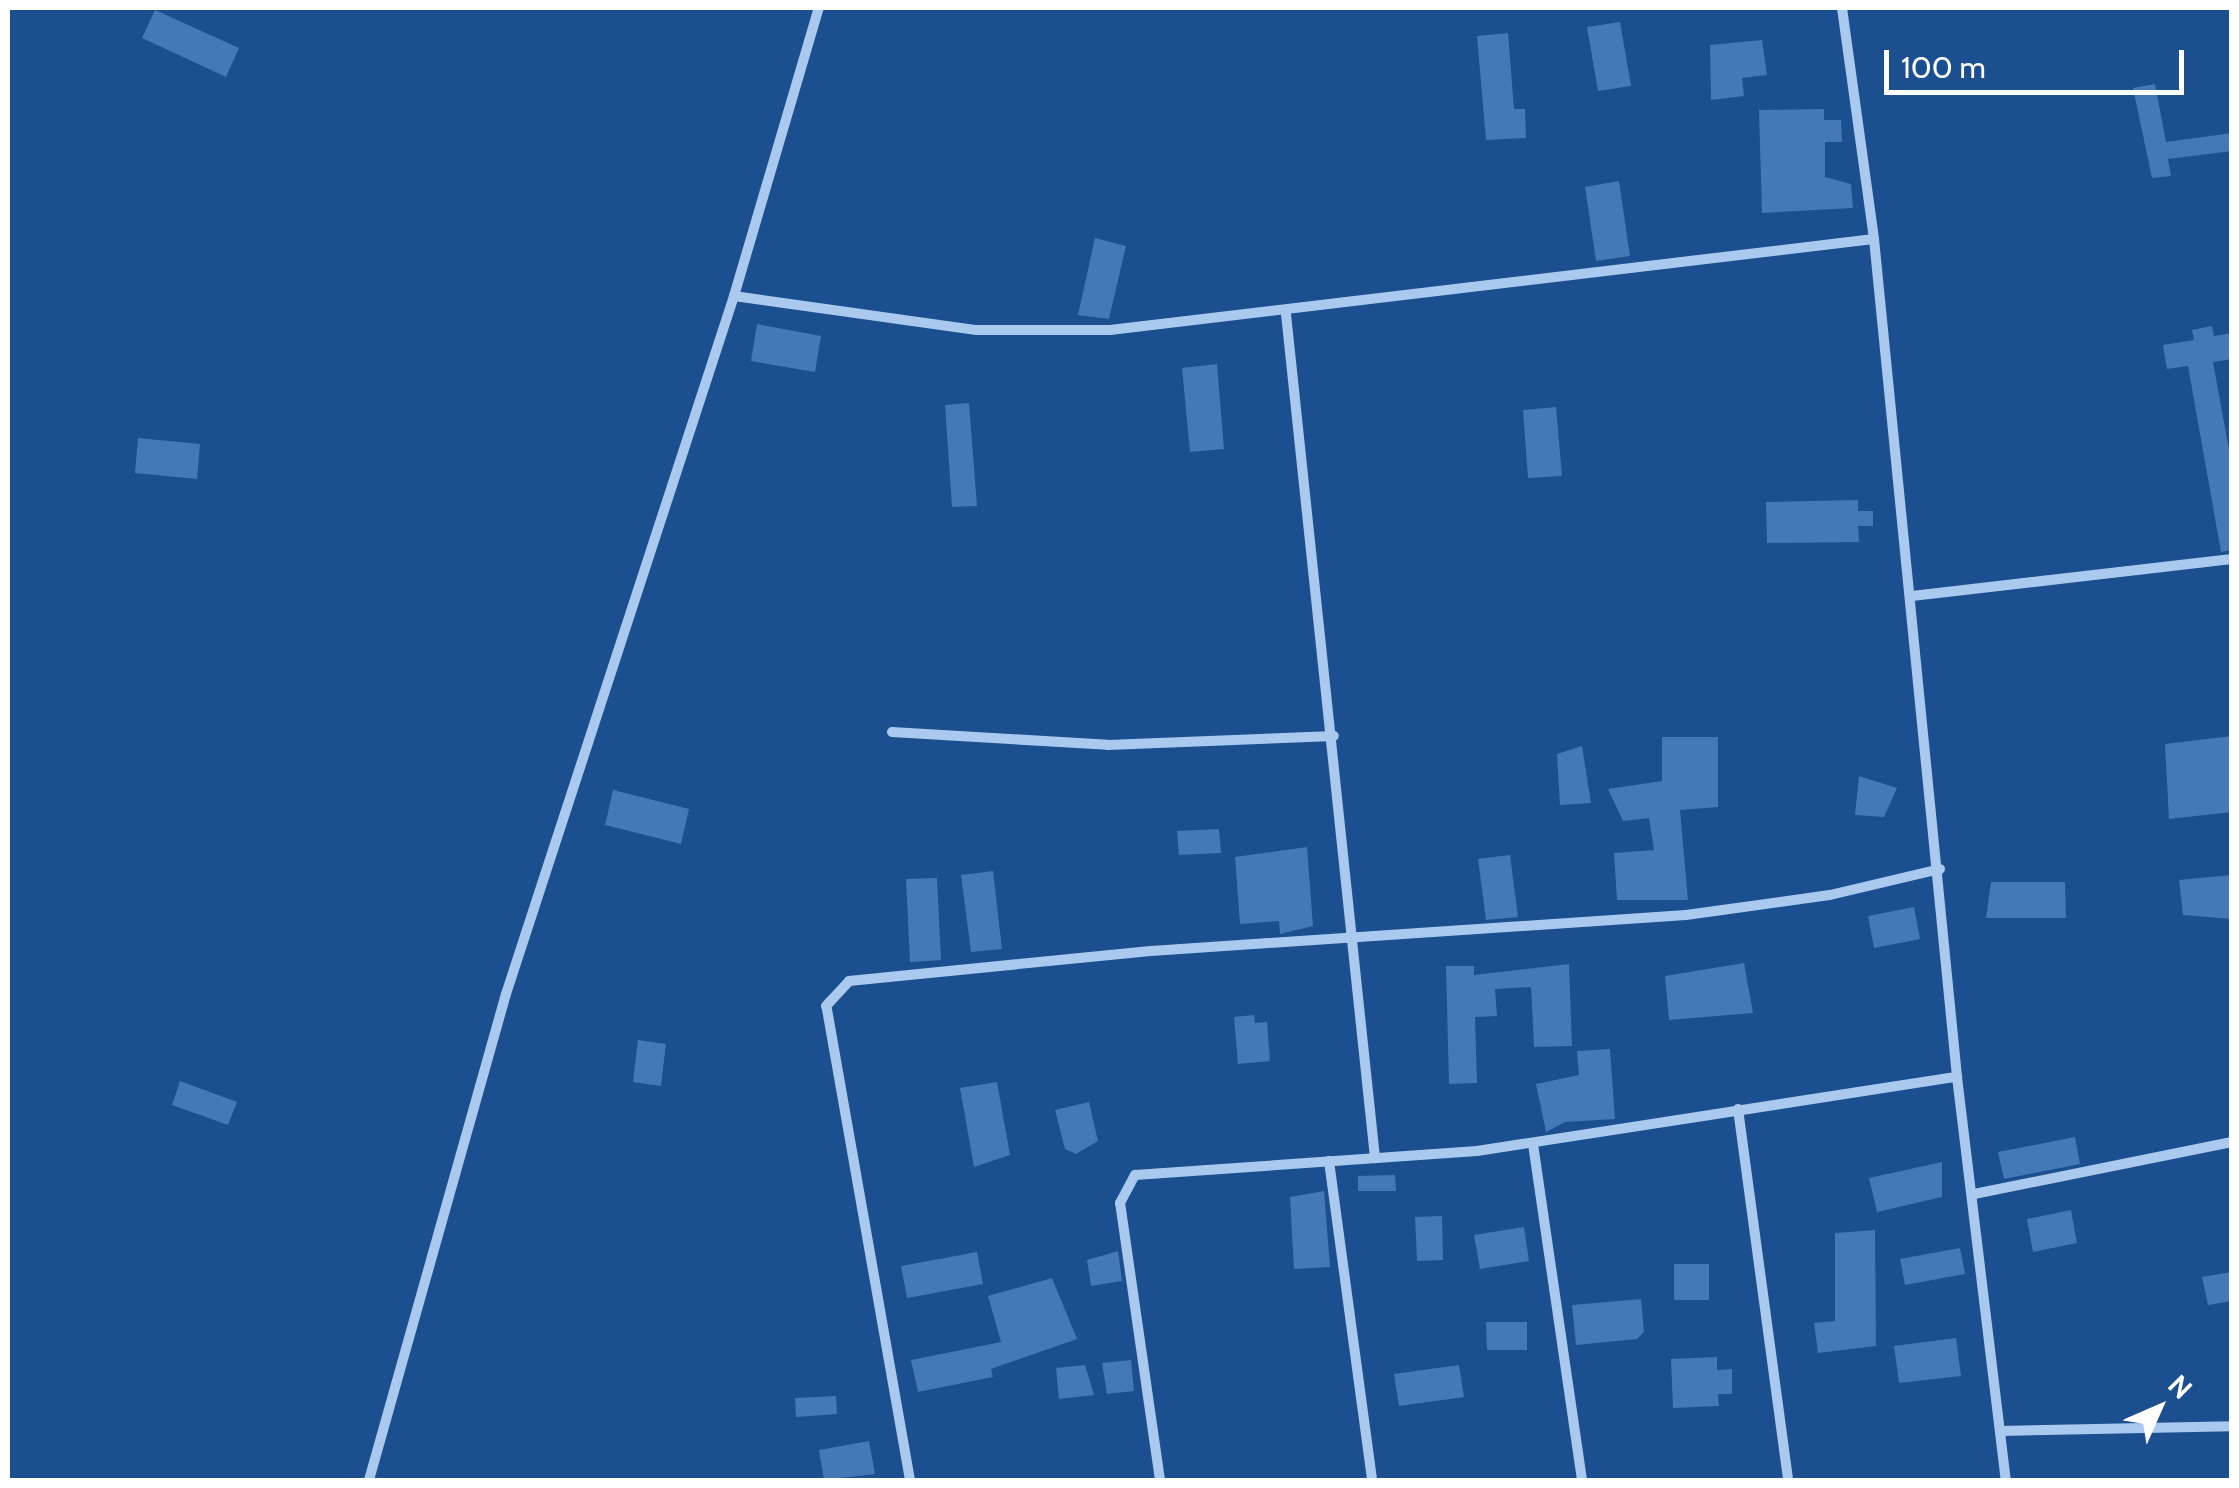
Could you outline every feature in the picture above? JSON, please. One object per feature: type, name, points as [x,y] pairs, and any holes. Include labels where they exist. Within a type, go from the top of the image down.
[{"type":"street","points":[[370,1480],[506,994],[734,296],[819,8]]},
{"type":"street","points":[[1842,8],[1874,239],[1940,869],[1957,1077],[2006,1480]]},
{"type":"street","points":[[734,296],[977,330],[1110,330],[1286,314],[1874,239]]},
{"type":"street","points":[[1286,314],[1356,935],[1354,1018],[1375,1158]]},
{"type":"street","points":[[1912,596],[2232,559]]},
{"type":"street","points":[[892,732],[1108,744],[1334,736]]},
{"type":"street","points":[[910,1480],[826,1006],[830,995],[850,981],[1356,935],[1686,915],[1830,895],[1940,869]]},
{"type":"street","points":[[1160,1480],[1123,1188],[1142,1173],[1533,1144],[1957,1077]]},
{"type":"street","points":[[1738,1110],[1788,1480]]},
{"type":"street","points":[[1974,1194],[2232,1142]]},
{"type":"street","points":[[1533,1144],[1582,1480]]},
{"type":"street","points":[[1329,1161],[1372,1480]]},
{"type":"street","points":[[2000,1430],[2232,1426]]},
{"type":"building","points":[[155,10],[239,48],[226,77],[142,38]]},
{"type":"building","points":[[1620,22],[1631,86],[1598,91],[1587,27]]},
{"type":"building","points":[[1508,33],[1514,109],[1525,109],[1526,138],[1486,140],[1477,36]]},
{"type":"building","points":[[1762,40],[1767,75],[1742,78],[1744,96],[1711,100],[1710,45]]},
{"type":"building","points":[[2155,84],[2166,142],[2232,133],[2232,151],[2168,159],[2171,176],[2152,178],[2133,88]]},
{"type":"building","points":[[1824,109],[1824,120],[1841,120],[1842,142],[1825,142],[1825,177],[1851,184],[1853,208],[1762,213],[1759,110]]},
{"type":"building","points":[[1619,181],[1630,256],[1596,261],[1585,187]]},
{"type":"building","points":[[1095,238],[1126,246],[1109,319],[1078,315]]},
{"type":"building","points":[[757,324],[821,336],[815,372],[751,361]]},
{"type":"building","points":[[2212,326],[2214,336],[2232,333],[2232,359],[2213,362],[2232,466],[2232,550],[2221,552],[2188,366],[2167,369],[2163,345],[2194,340],[2192,330]]},
{"type":"building","points":[[1217,364],[1224,449],[1190,452],[1182,368]]},
{"type":"building","points":[[969,403],[977,506],[952,507],[945,405]]},
{"type":"building","points":[[1556,407],[1562,476],[1528,478],[1523,410]]},
{"type":"building","points":[[138,438],[200,444],[197,479],[135,473]]},
{"type":"building","points":[[1858,500],[1858,511],[1873,511],[1873,526],[1858,526],[1859,542],[1767,543],[1766,502]]},
{"type":"building","points":[[2232,736],[2232,812],[2169,819],[2165,744]]},
{"type":"building","points":[[1662,737],[1718,737],[1718,807],[1680,810],[1688,900],[1617,900],[1614,853],[1654,850],[1649,818],[1623,821],[1608,789],[1662,781]]},
{"type":"building","points":[[1582,746],[1591,803],[1560,805],[1557,754]]},
{"type":"building","points":[[1859,776],[1897,788],[1884,817],[1855,815]]},
{"type":"building","points":[[613,790],[689,809],[681,844],[605,825]]},
{"type":"building","points":[[1219,829],[1221,853],[1179,855],[1177,831]]},
{"type":"building","points":[[1307,847],[1313,926],[1280,934],[1279,921],[1240,924],[1235,857]]},
{"type":"building","points":[[1510,855],[1518,917],[1486,920],[1478,859]]},
{"type":"building","points":[[993,871],[1002,949],[971,952],[961,875]]},
{"type":"building","points":[[2232,875],[2232,919],[2183,915],[2179,880]]},
{"type":"building","points":[[937,878],[941,960],[910,962],[906,879]]},
{"type":"building","points":[[1991,882],[2065,882],[2066,918],[1986,918]]},
{"type":"building","points":[[1914,907],[1920,939],[1874,948],[1868,916]]},
{"type":"building","points":[[1744,963],[1753,1013],[1669,1020],[1665,976]]},
{"type":"building","points":[[1569,964],[1572,1046],[1534,1047],[1531,987],[1495,989],[1497,1016],[1475,1017],[1477,1083],[1449,1084],[1446,966],[1474,966],[1474,975]]},
{"type":"building","points":[[1254,1015],[1255,1023],[1267,1022],[1270,1061],[1238,1064],[1234,1017]]},
{"type":"building","points":[[638,1040],[666,1044],[661,1086],[633,1082]]},
{"type":"building","points":[[1610,1049],[1615,1119],[1565,1122],[1546,1132],[1536,1084],[1579,1075],[1577,1051]]},
{"type":"building","points":[[180,1081],[237,1102],[228,1125],[172,1105]]},
{"type":"building","points":[[997,1082],[1010,1155],[974,1167],[960,1088]]},
{"type":"building","points":[[1089,1102],[1098,1141],[1076,1154],[1065,1149],[1055,1110]]},
{"type":"building","points":[[2075,1137],[2080,1164],[2004,1179],[1998,1152]]},
{"type":"building","points":[[1942,1162],[1942,1197],[1877,1212],[1869,1178]]},
{"type":"building","points":[[1395,1175],[1396,1191],[1358,1191],[1358,1176]]},
{"type":"building","points":[[1324,1191],[1330,1267],[1294,1269],[1290,1197]]},
{"type":"building","points":[[2071,1210],[2077,1243],[2033,1252],[2027,1219]]},
{"type":"building","points":[[1442,1216],[1443,1260],[1417,1261],[1415,1217]]},
{"type":"building","points":[[1524,1227],[1529,1261],[1480,1269],[1474,1235]]},
{"type":"building","points":[[1875,1230],[1876,1346],[1818,1353],[1814,1323],[1835,1321],[1835,1233]]},
{"type":"building","points":[[1960,1248],[1965,1274],[1905,1285],[1900,1259]]},
{"type":"building","points":[[1118,1251],[1122,1281],[1091,1286],[1087,1260]]},
{"type":"building","points":[[977,1252],[983,1284],[907,1298],[901,1266]]},
{"type":"building","points":[[1674,1264],[1709,1264],[1709,1300],[1674,1300]]},
{"type":"building","points":[[2232,1272],[2232,1301],[2208,1305],[2202,1277]]},
{"type":"building","points":[[1052,1278],[1077,1339],[991,1369],[993,1377],[918,1392],[911,1360],[1001,1342],[988,1296]]},
{"type":"building","points":[[1641,1299],[1644,1332],[1637,1339],[1576,1345],[1572,1305]]},
{"type":"building","points":[[1486,1322],[1527,1322],[1527,1350],[1487,1350]]},
{"type":"building","points":[[1956,1338],[1961,1376],[1899,1383],[1894,1346]]},
{"type":"building","points":[[1717,1357],[1717,1370],[1732,1369],[1732,1394],[1718,1394],[1719,1406],[1673,1408],[1671,1359]]},
{"type":"building","points":[[1131,1360],[1134,1391],[1107,1394],[1102,1363]]},
{"type":"building","points":[[1085,1365],[1094,1395],[1059,1399],[1056,1368]]},
{"type":"building","points":[[1459,1365],[1464,1397],[1399,1406],[1394,1374]]},
{"type":"building","points":[[836,1396],[837,1414],[796,1417],[795,1398]]},
{"type":"building","points":[[869,1441],[875,1474],[824,1480],[819,1450]]}]
